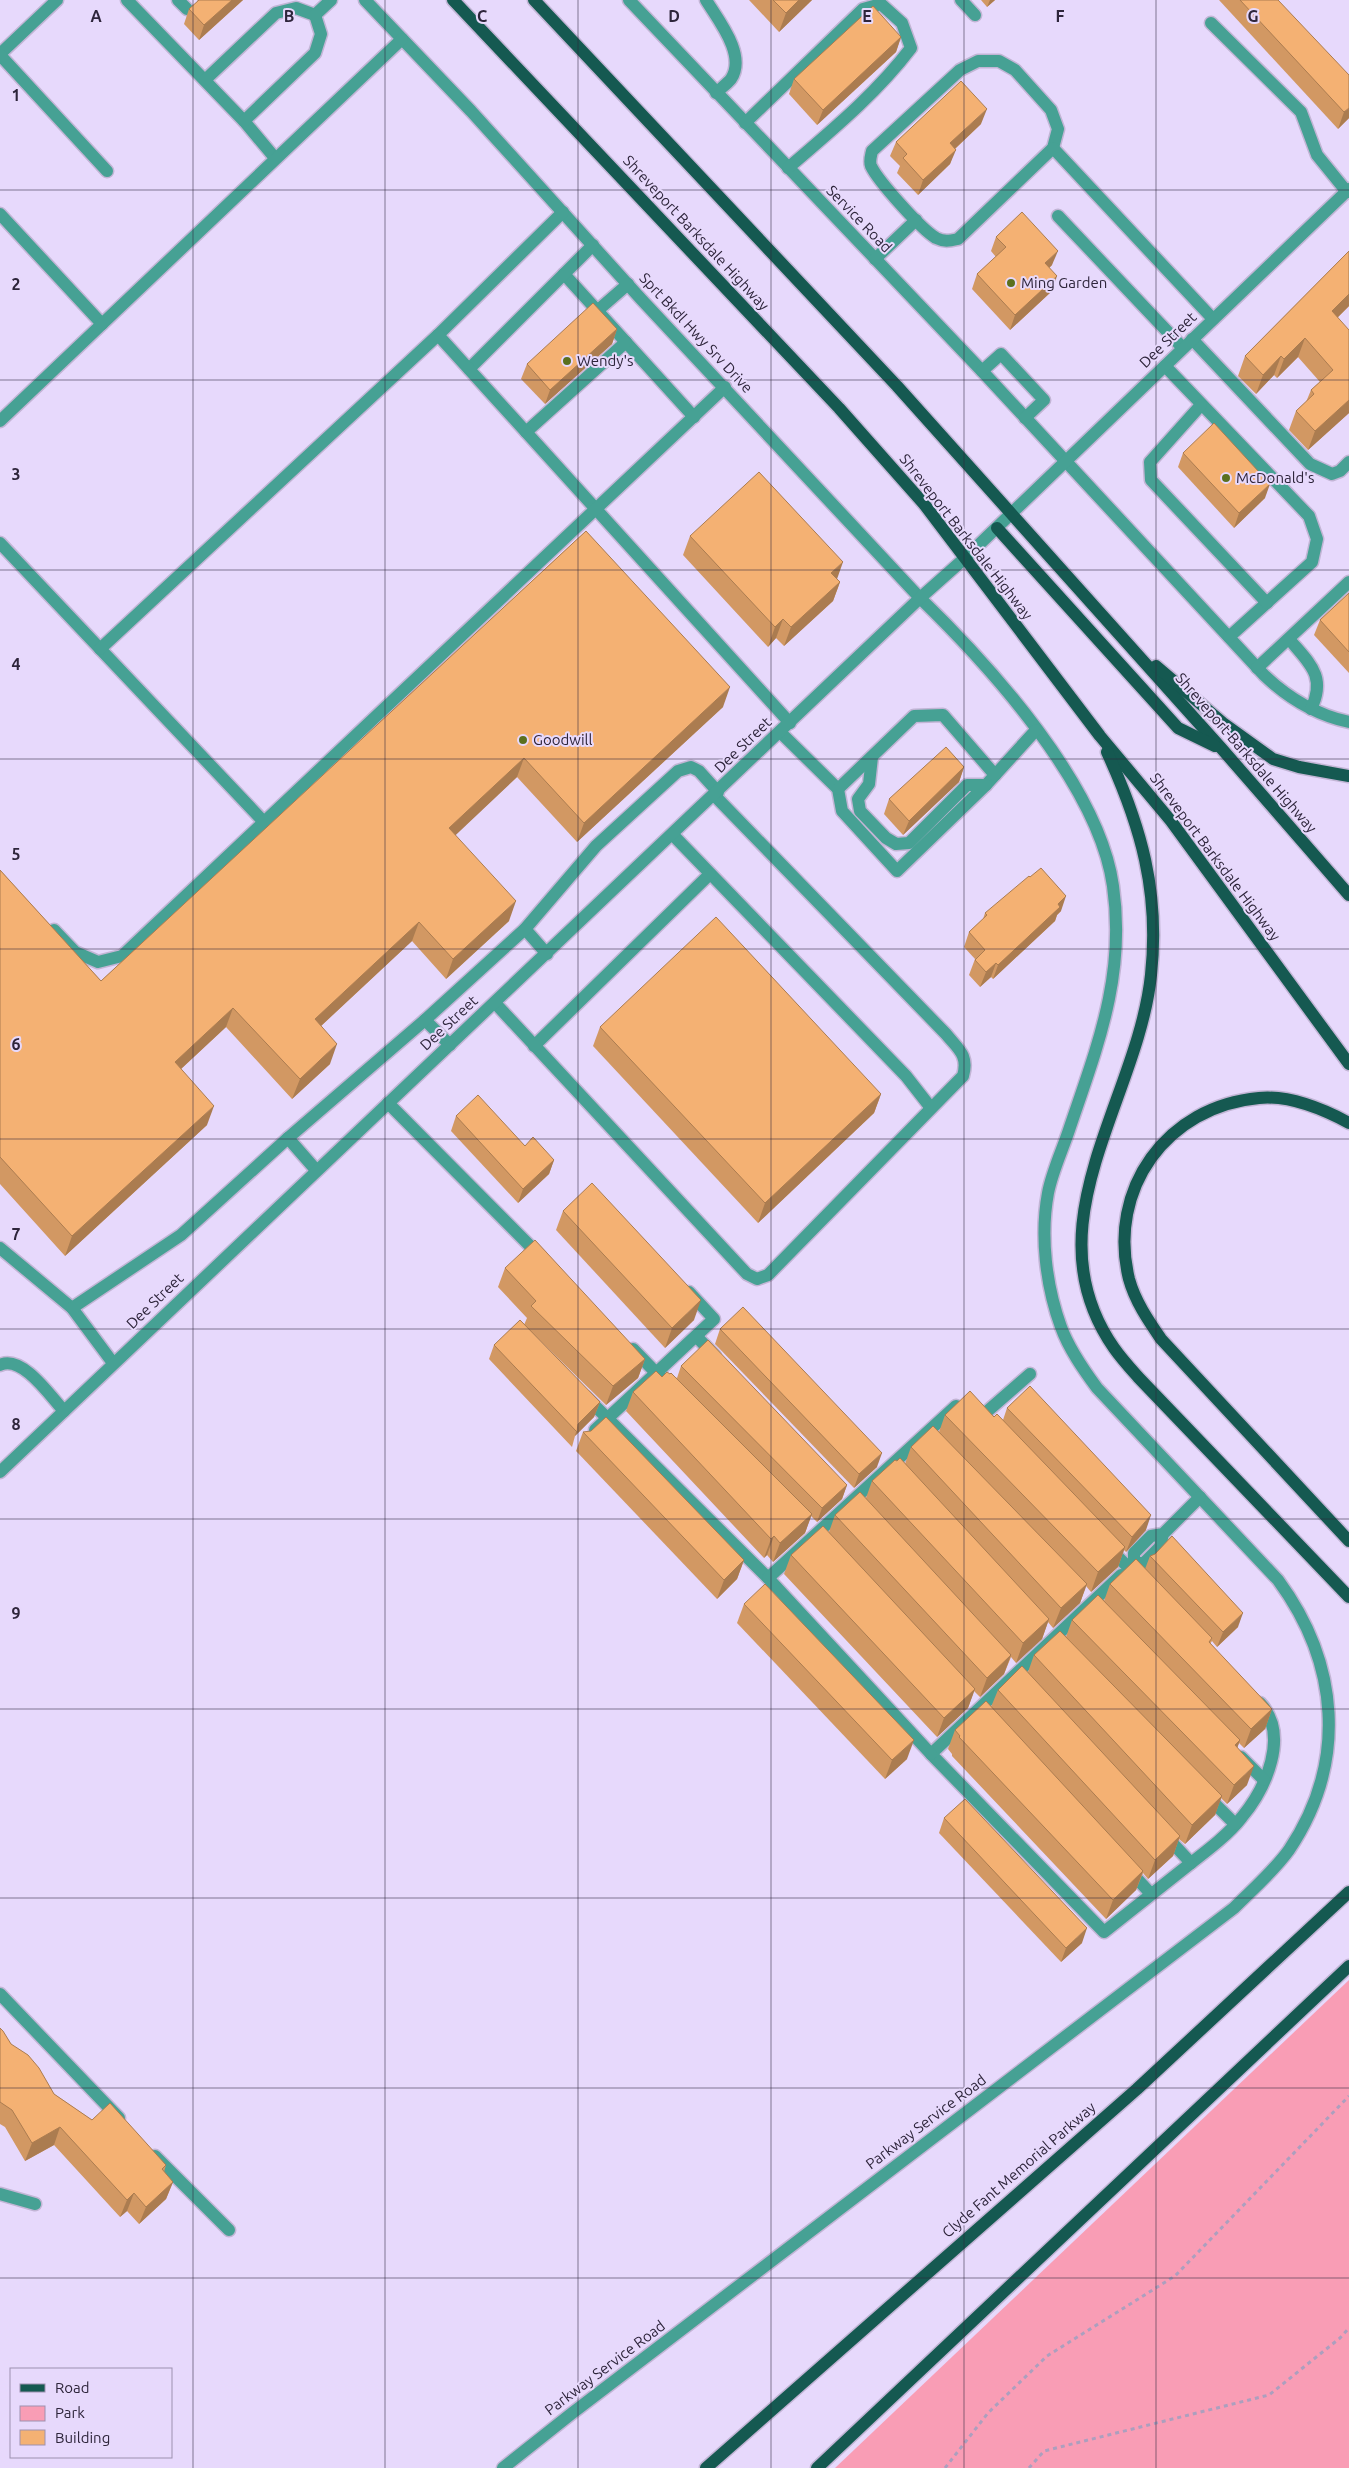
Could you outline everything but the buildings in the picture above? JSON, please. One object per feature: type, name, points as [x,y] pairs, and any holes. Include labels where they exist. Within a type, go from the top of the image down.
[{"type":"main road","name":"Shreveport Barksdale Highway","points":[[453,0],[839,408],[924,504],[1100,736],[1172,821],[1349,1064]]},
{"type":"main road","points":[[534,0],[897,386],[1118,632],[1223,723],[1273,759],[1299,767],[1349,776]]},
{"type":"main road","points":[[997,528],[1178,728],[1222,749]]},
{"type":"main road","name":"Shreveport-Barksdale Highway","points":[[1118,632],[1349,895]]},
{"type":"main road","points":[[1100,736],[1128,797],[1138,826],[1150,880],[1154,934],[1151,975],[1145,1011],[1133,1055],[1093,1166],[1087,1189],[1080,1235],[1084,1278],[1095,1314],[1113,1348],[1138,1377],[1349,1597]]},
{"type":"main road","points":[[1349,1123],[1314,1107],[1296,1102],[1260,1098],[1227,1104],[1196,1117],[1168,1137],[1144,1168],[1133,1189],[1126,1220],[1125,1252],[1130,1280],[1142,1311],[1161,1339],[1349,1541]]},
{"type":"main road","points":[[1338,1903],[1349,1886]]},
{"type":"main road","name":"Clyde Fant Memorial Parkway","points":[[706,2468],[1137,2089],[1349,1892]]},
{"type":"main road","points":[[817,2468],[1349,1966]]},
{"type":"street","points":[[57,0],[0,54],[107,171]]},
{"type":"street","points":[[127,0],[244,121],[275,158]]},
{"type":"street","points":[[315,15],[331,0]]},
{"type":"street","name":"Sprt Bkdl Hwy Srv Drive","points":[[365,0],[920,598],[962,638],[1026,715],[1073,783],[1102,841],[1113,885],[1118,945],[1112,991],[1101,1035],[1048,1193],[1044,1243],[1049,1287],[1061,1328],[1077,1359],[1097,1388],[1200,1497]]},
{"type":"street","name":"Service Road","points":[[629,0],[982,371],[1257,668],[1278,688],[1311,709],[1329,717],[1349,722]]},
{"type":"street","points":[[706,0],[728,38],[736,59],[732,78],[716,92]]},
{"type":"street","points":[[961,0],[975,15]]},
{"type":"street","points":[[746,123],[863,9],[881,4],[902,23],[911,48],[898,65],[840,123],[788,168]]},
{"type":"street","points":[[205,80],[276,13],[296,8],[315,15]]},
{"type":"street","points":[[244,121],[315,53],[321,34],[315,15]]},
{"type":"street","points":[[1211,23],[1301,112],[1317,155],[1348,191]]},
{"type":"street","points":[[0,421],[402,39]]},
{"type":"street","points":[[978,61],[999,61],[1015,70],[1051,110],[1058,130],[1053,148],[958,239],[946,242],[935,237],[916,220],[876,174],[870,163],[872,150],[960,70],[978,61]]},
{"type":"street","points":[[1053,148],[1213,318]]},
{"type":"street","name":"Dee Street","points":[[1011,514],[1213,318],[1348,191]]},
{"type":"street","points":[[100,649],[438,335],[563,212]]},
{"type":"street","points":[[0,214],[102,324]]},
{"type":"street","points":[[1058,216],[1183,348]]},
{"type":"street","points":[[874,259],[916,220]]},
{"type":"street","points":[[469,369],[592,245]]},
{"type":"street","points":[[564,274],[694,417]]},
{"type":"street","points":[[597,311],[628,284]]},
{"type":"street","points":[[438,335],[790,723]]},
{"type":"street","points":[[1192,339],[1310,464],[1332,474],[1340,471],[1349,462]]},
{"type":"street","points":[[526,432],[626,342]]},
{"type":"street","points":[[982,371],[1001,354],[1044,400],[1025,418]]},
{"type":"street","points":[[1165,366],[1309,516],[1317,539],[1312,562],[1229,637]]},
{"type":"street","points":[[45,919],[75,952],[98,962],[122,956],[725,387]]},
{"type":"street","points":[[1201,404],[1150,462],[1151,480],[1267,603]]},
{"type":"street","points":[[920,598],[1011,514]]},
{"type":"street","points":[[0,543],[264,822]]},
{"type":"street","points":[[1257,668],[1349,582]]},
{"type":"street","name":"Dee Street","points":[[0,1472],[316,1170],[673,835],[920,598]]},
{"type":"street","points":[[1289,639],[1312,667],[1318,680],[1317,696],[1311,709]]},
{"type":"street","points":[[838,789],[914,716],[943,715],[995,775]]},
{"type":"street","points":[[780,732],[838,789],[842,811],[897,871],[986,785],[1036,730]]},
{"type":"street","points":[[872,757],[869,784],[858,799],[860,811],[886,838],[896,844],[909,843],[968,785],[986,785]]},
{"type":"street","points":[[72,1308],[181,1235],[288,1138],[425,1020],[526,929],[596,846],[678,771],[691,767],[700,771],[716,793],[962,1053],[966,1064],[963,1076],[768,1275],[757,1279],[747,1274],[495,1003]]},
{"type":"street","points":[[673,835],[906,1076],[931,1108]]},
{"type":"street","points":[[534,1046],[710,874]]},
{"type":"street","points":[[526,929],[547,954]]},
{"type":"street","points":[[425,1020],[450,1045]]},
{"type":"street","points":[[388,1103],[553,1269]]},
{"type":"street","points":[[288,1138],[316,1170]]},
{"type":"street","points":[[0,1248],[72,1308],[113,1363]]},
{"type":"street","points":[[586,1438],[714,1319],[681,1283]]},
{"type":"street","points":[[696,1336],[724,1365]]},
{"type":"street","points":[[622,1338],[677,1394]]},
{"type":"street","points":[[0,1364],[5,1362],[17,1364],[26,1370],[64,1411]]},
{"type":"street","points":[[768,1578],[854,1500],[896,1469],[969,1400],[987,1418],[1030,1374]]},
{"type":"street","points":[[575,1386],[768,1578],[931,1754],[1104,1932],[1191,1863],[1242,1818],[1264,1780],[1273,1754],[1275,1736],[1272,1719],[1250,1693]]},
{"type":"street","points":[[931,1754],[1131,1565],[1134,1553],[1151,1536],[1163,1534],[1200,1497]]},
{"type":"street","name":"Parkway Service Road","points":[[503,2468],[571,2414],[1234,1908],[1267,1876],[1289,1851],[1309,1815],[1319,1792],[1329,1745],[1330,1721],[1320,1660],[1312,1639],[1291,1598],[1278,1580],[1200,1497]]},
{"type":"street","points":[[1102,1540],[1131,1565],[1149,1588]]},
{"type":"street","points":[[1230,1745],[1264,1780]]},
{"type":"street","points":[[1200,1789],[1235,1824]]},
{"type":"street","points":[[1157,1826],[1191,1863]]},
{"type":"street","points":[[1118,1859],[1151,1894]]},
{"type":"street","points":[[0,1994],[126,2126]]},
{"type":"street","points":[[146,2147],[229,2230]]},
{"type":"street","points":[[0,2194],[35,2204]]},
{"type":"path","points":[[944,2468],[988,2413],[1047,2356],[1175,2276],[1349,2096]]},
{"type":"path","points":[[1029,2468],[1044,2451],[1268,2395],[1340,2338],[1349,2328]]},
{"type":"green space","points":[[1349,1980],[1349,2468],[835,2468]]},
{"type":"place","name":"Ming Garden","points":[[1011,283]]},
{"type":"place","name":"Wendy's","points":[[567,361]]},
{"type":"place","name":"McDonald's","points":[[1226,478]]},
{"type":"place","name":"Goodwill","points":[[523,740]]}]
